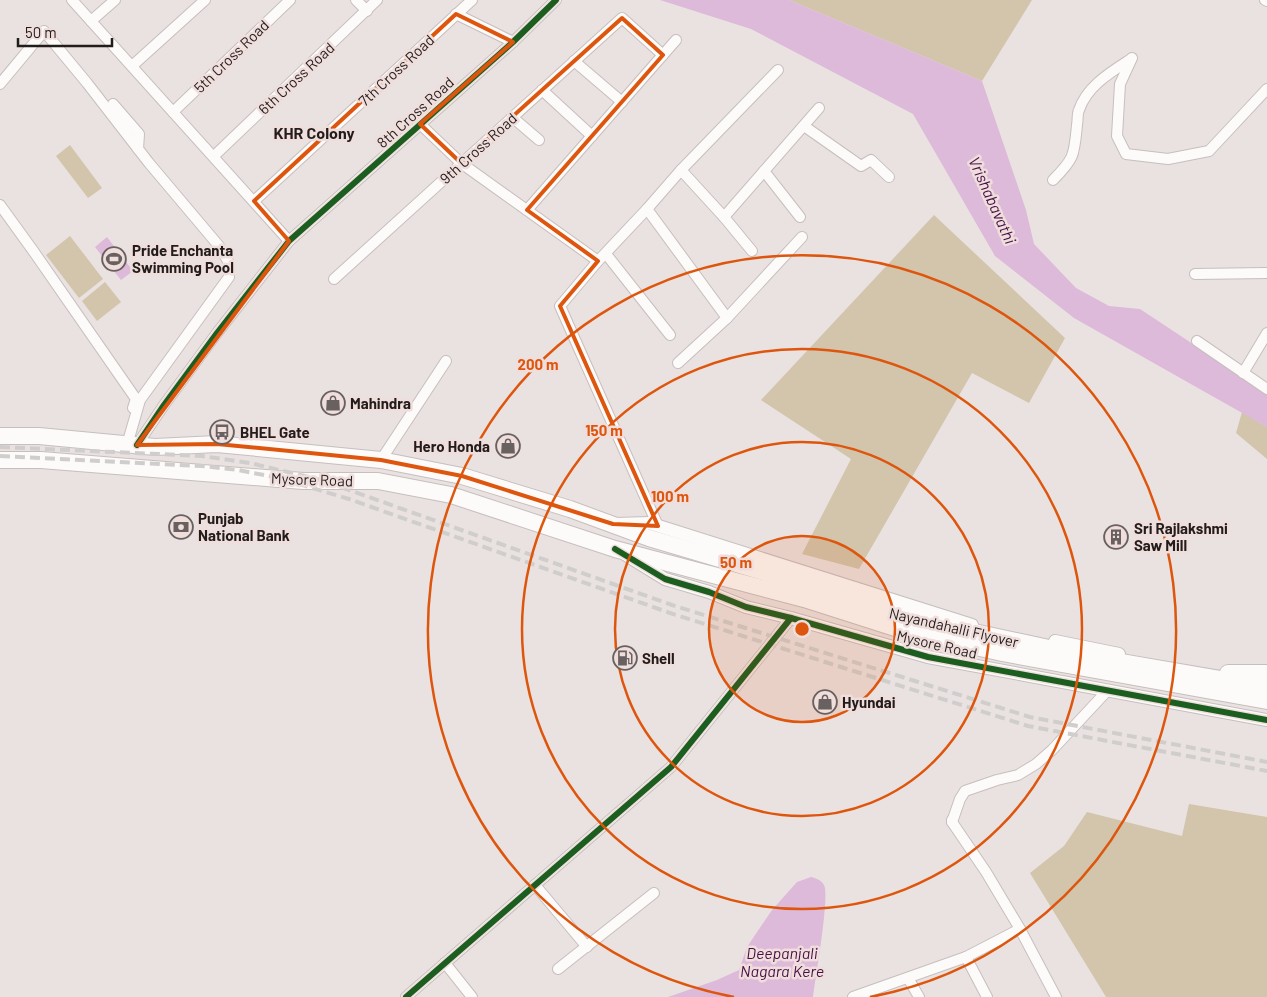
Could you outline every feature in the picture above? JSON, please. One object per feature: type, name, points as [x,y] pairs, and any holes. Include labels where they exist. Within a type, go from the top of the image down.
[{"type":"highway","name":"Mysore Road","points":[[0,436],[39,436],[155,447],[217,444],[381,460],[462,476],[613,524],[654,532]]},
{"type":"highway","name":"Mysore Road","points":[[0,460],[41,460],[303,481],[378,481],[451,495],[615,549],[668,562]]},
{"type":"highway","name":"Nayandahalli Flyover","points":[[654,532],[806,585],[902,623],[1267,688]]},
{"type":"highway","name":"Nayandahalli Flyover","points":[[668,562],[902,623],[1002,653],[1267,700]]},
{"type":"highway","points":[[1228,673],[1267,673]]},
{"type":"street","points":[[72,0],[290,241]]},
{"type":"street","points":[[91,21],[115,0]]},
{"type":"street","points":[[132,66],[204,0]]},
{"type":"street","name":"5th Cross Road","points":[[173,112],[290,0]]},
{"type":"street","points":[[356,0],[367,11]]},
{"type":"street","name":"6th Cross Road","points":[[214,156],[377,0]]},
{"type":"street","name":"7th Cross Road","points":[[254,200],[472,0]]},
{"type":"street","name":"8th Cross Road","points":[[129,445],[164,405],[217,333],[290,241],[513,42],[556,0]]},
{"type":"street","points":[[456,14],[513,42]]},
{"type":"street","name":"9th Cross Road","points":[[334,279],[622,18],[663,55]]},
{"type":"street","points":[[0,84],[44,31],[218,246],[228,261],[230,278],[140,400],[129,445]]},
{"type":"street","points":[[527,210],[676,40]]},
{"type":"street","points":[[1053,180],[1073,158],[1079,110],[1092,88],[1108,74],[1132,58],[1120,84],[1117,127],[1117,136],[1126,154],[1168,159],[1209,151],[1267,89]]},
{"type":"street","points":[[574,61],[622,102]]},
{"type":"street","points":[[654,532],[560,306],[681,170],[778,70]]},
{"type":"street","points":[[542,90],[592,136]]},
{"type":"street","points":[[113,104],[139,134],[138,149]]},
{"type":"street","points":[[724,217],[819,108]]},
{"type":"street","points":[[512,117],[539,140]]},
{"type":"street","points":[[420,124],[461,163],[527,210],[602,257],[670,335]]},
{"type":"street","points":[[804,126],[861,166],[871,160],[889,177]]},
{"type":"street","points":[[681,170],[752,251]]},
{"type":"street","points":[[764,171],[800,217]]},
{"type":"street","points":[[0,205],[136,399],[129,445]]},
{"type":"street","points":[[647,209],[727,318]]},
{"type":"street","points":[[0,216],[13,223]]},
{"type":"street","points":[[678,362],[727,318],[802,237]]},
{"type":"street","points":[[1195,274],[1267,273]]},
{"type":"street","points":[[1243,373],[1267,333]]},
{"type":"street","points":[[1197,341],[1267,389]]},
{"type":"street","points":[[381,460],[446,361]]},
{"type":"street","name":"Mysore Road","points":[[654,532],[976,626],[1267,682]]},
{"type":"street","name":"Mysore Road","points":[[615,549],[665,579],[709,592],[746,607],[792,618],[928,657],[1267,720]]},
{"type":"street","points":[[406,997],[672,767],[792,618]]},
{"type":"street","points":[[1056,997],[1020,929],[986,872],[952,821],[960,799],[966,791],[1018,775],[1036,764],[1052,750],[1107,691]]},
{"type":"street","points":[[535,885],[587,947]]},
{"type":"street","points":[[558,969],[654,893]]},
{"type":"street","points":[[853,997],[966,957],[1020,929]]},
{"type":"street","points":[[966,957],[987,997]]},
{"type":"street","points":[[445,963],[472,997]]},
{"type":"street","points":[[908,978],[919,997]]},
{"type":"highlighted area","points":[[456,14],[513,42],[420,124],[461,163],[622,18],[663,55],[527,210],[598,261],[560,306],[658,526],[613,524],[462,476],[381,460],[217,444],[137,445],[289,241],[254,201]]},
{"type":"shaded area","points":[[789,0],[1032,0],[982,81]]},
{"type":"shaded area","points":[[70,145],[102,188],[88,198],[56,156]]},
{"type":"shaded area","points":[[934,215],[1065,338],[1029,403],[972,373],[859,569],[802,554],[851,459],[761,400]]},
{"type":"shaded area","points":[[70,236],[103,279],[79,298],[46,255]]},
{"type":"shaded area","points":[[105,282],[121,302],[97,321],[82,301]]},
{"type":"shaded area","points":[[1242,412],[1267,427],[1267,459],[1236,433]]},
{"type":"shaded area","points":[[1189,804],[1267,817],[1267,997],[1106,997],[1030,873],[1064,846],[1087,812],[1182,836]]},
{"type":"water","name":"Vrishabavathi","points":[[660,0],[789,0],[982,81],[1026,210],[1034,244],[1076,288],[1109,306],[1140,309],[1267,393],[1267,427],[1074,318],[995,256],[913,114],[751,29]]},
{"type":"water","name":"Pride Enchanta Swimming Pool","points":[[107,237],[133,271],[121,280],[95,247]]},
{"type":"water","name":"Deepanjali Nagara Kere","points":[[811,877],[824,885],[825,892],[824,921],[813,997],[668,997],[717,980],[739,970],[747,947],[772,910],[797,882]]},
{"type":"railway","points":[[0,447],[202,456],[250,463],[321,480],[672,605],[1030,717],[1267,762]]},
{"type":"railway","points":[[0,456],[202,466],[238,470],[279,478],[349,499],[670,613],[1028,726],[1267,771]]},
{"type":"cycle path","points":[[137,445],[217,333],[289,241],[513,42],[556,0]]},
{"type":"cycle path","points":[[615,549],[665,579],[709,592],[746,607],[928,657],[1267,720]]},
{"type":"cycle path","points":[[406,997],[671,767],[791,618]]},
{"type":"place","name":"Pride Enchanta Swimming Pool","points":[[114,259]]},
{"type":"place","name":"Mahindra","points":[[333,403]]},
{"type":"place","name":"BHEL Gate","points":[[222,432]]},
{"type":"place","name":"Hero Honda","points":[[508,446]]},
{"type":"place","name":"Punjab National Bank","points":[[181,527]]},
{"type":"place","name":"Sri Rajlakshmi Saw Mill","points":[[1116,537]]},
{"type":"place","name":"Shell","points":[[625,658]]},
{"type":"place","name":"Hyundai","points":[[825,702]]},
{"type":"district","name":"KHR Colony","points":[[314,132]]}]
